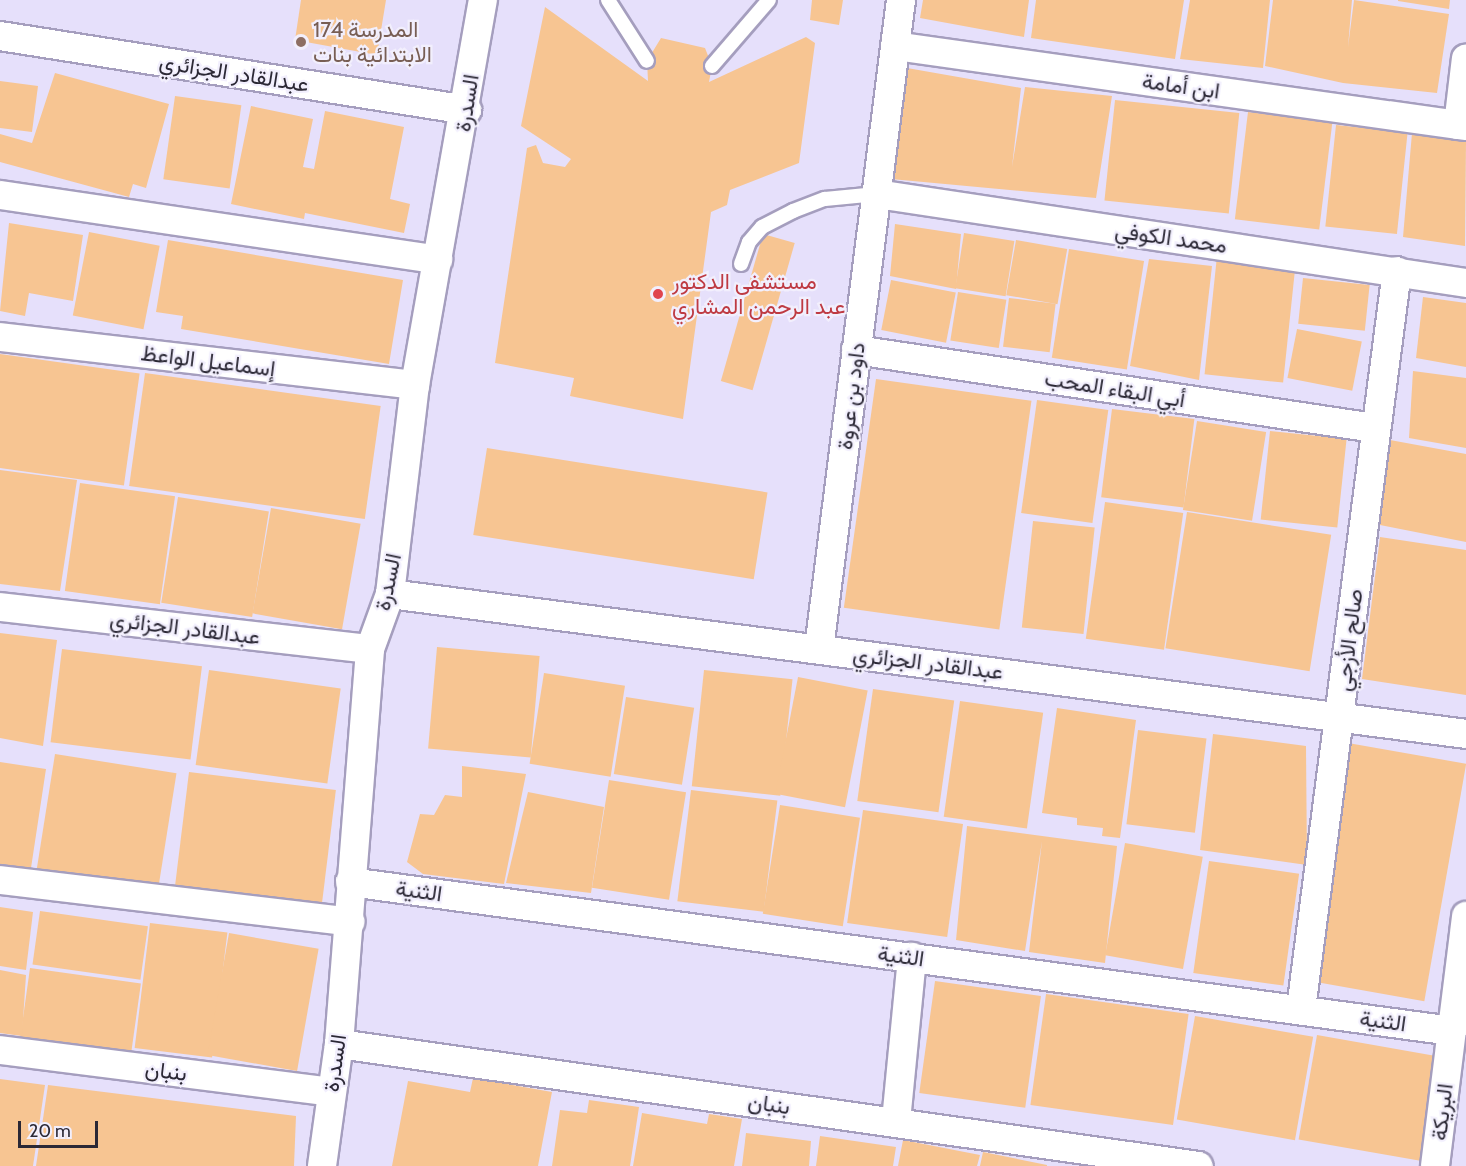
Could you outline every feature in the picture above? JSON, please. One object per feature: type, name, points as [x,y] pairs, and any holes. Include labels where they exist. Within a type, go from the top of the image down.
[{"type":"street","name":"السدرة","points":[[322,1166],[339,1044],[370,649],[390,594],[415,384],[467,110],[483,0]]},
{"type":"street","name":"داود بن عروة","points":[[819,649],[901,0]]},
{"type":"street","name":"عبدالقادر الجزائري","points":[[0,36],[467,110]]},
{"type":"street","name":"ابن أمامة","points":[[895,46],[1462,126]]},
{"type":"street","points":[[1462,126],[1466,58]]},
{"type":"street","name":"محمد الكوفي","points":[[877,194],[1466,283]]},
{"type":"street","points":[[0,195],[438,260]]},
{"type":"street","name":"صالح الأزجي","points":[[1301,1010],[1340,716],[1374,428],[1397,271]]},
{"type":"street","name":"إسماعيل الواعظ","points":[[0,337],[415,384]]},
{"type":"street","name":"أبي البقاء المحب","points":[[856,350],[1374,428]]},
{"type":"street","name":"عبدالقادر الجزائري","points":[[390,594],[1466,734]]},
{"type":"street","name":"عبدالقادر الجزائري","points":[[0,606],[370,649]]},
{"type":"street","points":[[0,880],[350,922]]},
{"type":"street","name":"الثنية","points":[[350,882],[1452,1031]]},
{"type":"street","name":"البريكة","points":[[1435,1166],[1466,916]]},
{"type":"street","points":[[896,1121],[912,957]]},
{"type":"street","name":"بنبان","points":[[339,1044],[896,1121],[1147,1162],[1198,1166]]},
{"type":"street","name":"بنبان","points":[[0,1050],[332,1092]]},
{"type":"lane","points":[[608,0],[647,61]]},
{"type":"lane","points":[[712,66],[768,0]]},
{"type":"lane","points":[[741,264],[749,242],[762,227],[793,211],[825,199],[877,194]]},
{"type":"building","points":[[301,0],[386,0],[377,55],[295,40]]},
{"type":"building","points":[[812,0],[843,0],[839,25],[810,20]]},
{"type":"building","points":[[923,0],[1029,0],[1024,37],[920,18]]},
{"type":"building","points":[[1036,0],[1184,0],[1175,59],[1031,38]]},
{"type":"building","points":[[1190,0],[1270,0],[1263,68],[1180,59]]},
{"type":"building","points":[[1273,0],[1352,0],[1348,47],[1354,0],[1449,14],[1437,93],[1343,83],[1265,66]]},
{"type":"building","points":[[1398,0],[1450,0],[1449,9]]},
{"type":"building","points":[[545,7],[648,81],[647,61],[661,38],[705,48],[712,66],[709,82],[806,37],[815,43],[799,163],[730,190],[727,205],[711,212],[683,419],[570,396],[574,378],[495,363],[527,148],[536,145],[543,163],[565,167],[571,159],[521,126]]},
{"type":"building","points":[[907,68],[1021,88],[1012,167],[1025,87],[1112,96],[1096,198],[891,179]]},
{"type":"building","points":[[55,73],[169,104],[146,188],[133,184],[129,197],[0,162],[0,134],[32,143]]},
{"type":"building","points":[[0,81],[38,86],[32,132],[0,128]]},
{"type":"building","points":[[175,96],[241,105],[230,189],[163,179]]},
{"type":"building","points":[[1115,100],[1239,113],[1229,214],[1104,200]]},
{"type":"building","points":[[251,106],[313,119],[303,167],[314,169],[325,111],[404,127],[390,199],[410,204],[404,233],[305,213],[304,219],[231,204]]},
{"type":"building","points":[[1248,112],[1332,122],[1319,230],[1235,219]]},
{"type":"building","points":[[1336,125],[1408,133],[1397,234],[1325,226]]},
{"type":"building","points":[[1412,133],[1466,142],[1465,246],[1403,237]]},
{"type":"building","points":[[9,223],[83,235],[73,301],[29,293],[25,316],[0,311]]},
{"type":"building","points":[[895,224],[961,234],[956,289],[890,276]]},
{"type":"building","points":[[89,232],[160,246],[143,329],[73,315]]},
{"type":"building","points":[[964,233],[1014,241],[1006,296],[955,288]]},
{"type":"building","points":[[763,234],[795,243],[753,390],[721,381]]},
{"type":"building","points":[[168,240],[403,280],[389,364],[181,329],[183,316],[156,312]]},
{"type":"building","points":[[1016,240],[1067,249],[1057,304],[1006,295]]},
{"type":"building","points":[[1069,249],[1144,261],[1127,370],[1052,358]]},
{"type":"building","points":[[1217,256],[1296,264],[1283,383],[1205,374]]},
{"type":"building","points":[[1149,259],[1212,266],[1199,380],[1130,366]]},
{"type":"building","points":[[1303,278],[1370,285],[1365,331],[1298,324]]},
{"type":"building","points":[[891,280],[956,293],[946,343],[881,330]]},
{"type":"building","points":[[958,292],[1006,300],[999,348],[950,340]]},
{"type":"building","points":[[1423,297],[1466,303],[1466,367],[1416,358]]},
{"type":"building","points":[[1009,298],[1056,304],[1050,352],[1003,347]]},
{"type":"building","points":[[1297,329],[1362,342],[1352,391],[1287,378]]},
{"type":"building","points":[[0,354],[140,374],[124,486],[0,468]]},
{"type":"building","points":[[1413,371],[1466,378],[1466,448],[1409,438]]},
{"type":"building","points":[[145,373],[381,406],[365,519],[129,486]]},
{"type":"building","points":[[876,379],[1031,401],[999,630],[844,608]]},
{"type":"building","points":[[1037,400],[1108,410],[1092,523],[1021,513]]},
{"type":"building","points":[[1112,409],[1194,419],[1184,507],[1101,497]]},
{"type":"building","points":[[1197,421],[1266,432],[1252,521],[1183,510]]},
{"type":"building","points":[[1270,431],[1347,439],[1337,528],[1261,520]]},
{"type":"building","points":[[1390,440],[1466,454],[1466,542],[1380,525]]},
{"type":"building","points":[[487,448],[768,492],[754,579],[473,535]]},
{"type":"building","points":[[0,470],[77,480],[60,591],[0,584]]},
{"type":"building","points":[[80,483],[175,496],[160,604],[65,591]]},
{"type":"building","points":[[178,497],[269,511],[252,617],[161,603]]},
{"type":"building","points":[[1105,502],[1183,513],[1164,650],[1086,639]]},
{"type":"building","points":[[271,508],[361,524],[342,629],[252,613]]},
{"type":"building","points":[[1187,512],[1331,535],[1310,671],[1165,648]]},
{"type":"building","points":[[1033,521],[1095,527],[1083,634],[1022,627]]},
{"type":"building","points":[[1380,537],[1466,550],[1466,695],[1362,679]]},
{"type":"building","points":[[0,633],[57,640],[43,746],[0,738]]},
{"type":"building","points":[[437,647],[540,656],[531,758],[428,749]]},
{"type":"building","points":[[62,649],[202,666],[190,759],[51,742]]},
{"type":"building","points":[[209,670],[341,689],[327,784],[196,765]]},
{"type":"building","points":[[704,670],[793,679],[780,796],[692,786]]},
{"type":"building","points":[[544,673],[625,686],[611,777],[530,764]]},
{"type":"building","points":[[798,677],[868,691],[845,807],[775,794]]},
{"type":"building","points":[[873,689],[954,700],[938,812],[857,801]]},
{"type":"building","points":[[626,697],[694,708],[682,785],[614,774]]},
{"type":"building","points":[[960,701],[1043,713],[1027,829],[944,817]]},
{"type":"building","points":[[1057,708],[1136,720],[1120,838],[1102,836],[1103,828],[1077,825],[1077,818],[1042,813]]},
{"type":"building","points":[[1138,730],[1206,738],[1195,833],[1126,824]]},
{"type":"building","points":[[1213,734],[1306,746],[1307,865],[1200,850]]},
{"type":"building","points":[[1348,743],[1466,764],[1424,1001],[1306,980]]},
{"type":"building","points":[[55,754],[176,773],[158,892],[36,873]]},
{"type":"building","points":[[0,762],[46,769],[31,868],[0,864]]},
{"type":"building","points":[[462,766],[526,774],[504,884],[423,874],[407,862],[420,814],[434,815],[445,795],[462,797]]},
{"type":"building","points":[[189,772],[336,790],[322,903],[175,885]]},
{"type":"building","points":[[609,780],[686,792],[669,900],[592,888]]},
{"type":"building","points":[[691,790],[777,801],[764,912],[677,901]]},
{"type":"building","points":[[528,792],[604,807],[591,893],[506,883]]},
{"type":"building","points":[[780,805],[860,818],[843,926],[763,914]]},
{"type":"building","points":[[863,810],[963,824],[947,937],[847,923]]},
{"type":"building","points":[[967,826],[1117,846],[1105,963],[1029,952],[1042,841],[1025,951],[956,940]]},
{"type":"building","points":[[1125,843],[1203,857],[1183,969],[1105,955]]},
{"type":"building","points":[[1209,861],[1299,874],[1283,986],[1193,973]]},
{"type":"building","points":[[0,907],[33,912],[26,970],[0,966]]},
{"type":"building","points":[[40,911],[148,926],[140,980],[32,964]]},
{"type":"building","points":[[150,923],[227,933],[212,1058],[135,1048]]},
{"type":"building","points":[[229,933],[319,949],[297,1071],[207,1055]]},
{"type":"building","points":[[30,968],[141,984],[131,1053],[20,1037]]},
{"type":"building","points":[[0,970],[26,975],[22,1036],[0,1033]]},
{"type":"building","points":[[935,981],[1041,996],[1025,1108],[919,1093]]},
{"type":"building","points":[[1046,994],[1189,1014],[1173,1125],[1030,1105]]},
{"type":"building","points":[[1195,1016],[1313,1037],[1295,1140],[1177,1119]]},
{"type":"building","points":[[1317,1035],[1440,1057],[1422,1161],[1299,1139]]},
{"type":"building","points":[[473,1078],[552,1092],[538,1166],[392,1166],[408,1081],[470,1092]]},
{"type":"building","points":[[0,1079],[45,1085],[33,1166],[0,1166]]},
{"type":"building","points":[[48,1085],[296,1116],[294,1166],[36,1166]]},
{"type":"building","points":[[589,1100],[639,1107],[630,1166],[552,1166],[560,1110],[587,1113]]},
{"type":"building","points":[[642,1113],[707,1124],[709,1114],[742,1119],[734,1166],[633,1166]]},
{"type":"building","points":[[746,1133],[811,1141],[809,1166],[742,1166]]},
{"type":"building","points":[[820,1136],[896,1147],[893,1166],[816,1166]]},
{"type":"building","points":[[903,1140],[980,1155],[977,1166],[898,1166]]},
{"type":"building","points":[[983,1152],[1047,1165],[1047,1166],[980,1166]]},
{"type":"place","name":"المدرسة 174 الابتدائية بنات","points":[[301,42]]},
{"type":"place","name":"مستشفى الدكتور عبد الرحمن المشاري","points":[[658,294]]}]
